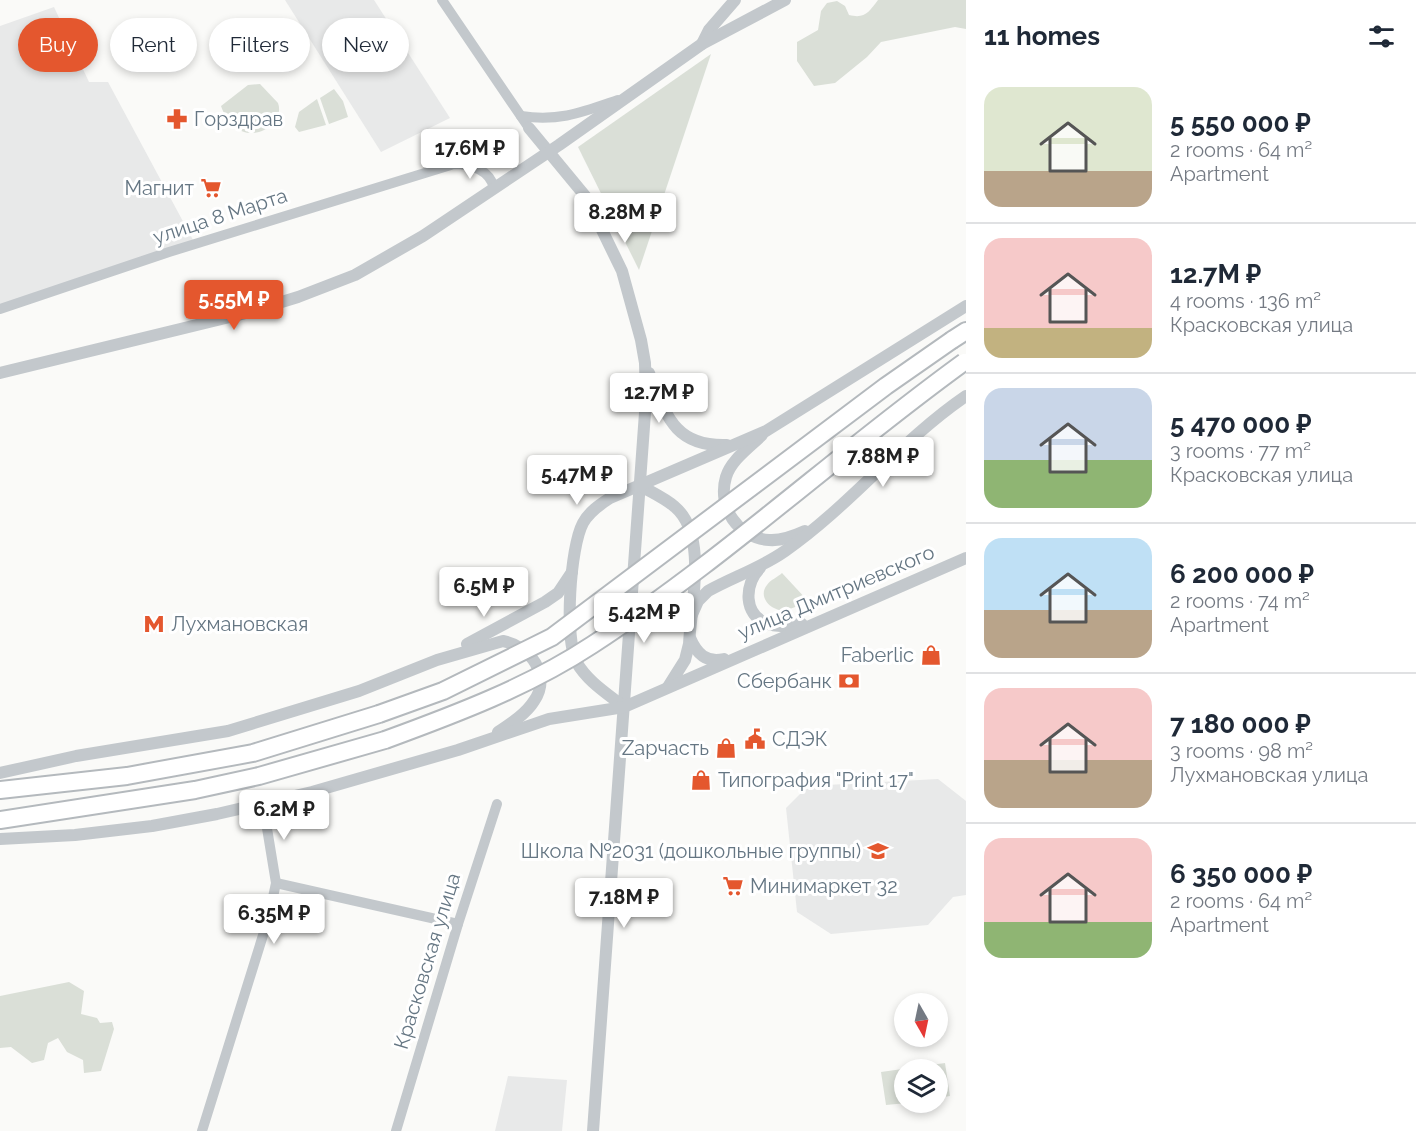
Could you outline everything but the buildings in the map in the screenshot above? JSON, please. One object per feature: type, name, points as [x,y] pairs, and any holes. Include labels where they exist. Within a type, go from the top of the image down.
[{"type":"highway","points":[[0,790],[127,776],[232,757],[379,714],[443,691],[552,637],[886,386],[959,336]]},
{"type":"highway","points":[[0,820],[195,790],[259,776],[386,740],[455,714],[524,683],[590,646],[713,558],[904,405],[965,362]]},
{"type":"street","points":[[442,0],[529,128],[586,197],[622,271],[636,317],[645,363],[646,399],[593,1131]]},
{"type":"street","points":[[702,44],[709,30],[735,0]]},
{"type":"street","points":[[761,0],[769,4],[783,1]]},
{"type":"street","points":[[0,373],[226,318],[298,297],[355,275],[423,236],[702,44],[783,1]]},
{"type":"street","points":[[522,117],[545,120],[569,117],[627,97]]},
{"type":"street","name":"улица 8 Марта","points":[[0,309],[170,252],[454,164],[476,167],[492,179],[494,188]]},
{"type":"street","points":[[624,707],[585,674],[571,649],[569,630],[573,571],[579,533],[588,516],[610,498],[766,431],[966,306]]},
{"type":"street","points":[[645,363],[664,409],[677,430],[688,439],[703,445],[734,445]]},
{"type":"street","points":[[690,619],[698,601],[708,591],[784,553],[856,494],[924,427],[966,396]]},
{"type":"street","points":[[766,431],[736,460],[726,476],[725,502],[732,518],[743,531],[768,540],[784,538],[820,525]]},
{"type":"street","points":[[639,485],[676,508],[690,527],[695,549],[689,636],[685,660],[668,687]]},
{"type":"street","name":"улица Дмитриевского","points":[[481,742],[568,714],[624,707],[740,654],[966,558]]},
{"type":"street","points":[[764,564],[749,584],[749,605],[755,615],[763,622],[776,626],[812,623]]},
{"type":"street","points":[[436,660],[558,593],[573,571]]},
{"type":"street","points":[[689,636],[695,649],[704,658],[720,660],[740,654]]},
{"type":"street","points":[[0,772],[76,756],[228,731],[359,691],[436,660],[503,641],[522,648],[535,661],[540,678],[538,696],[533,703],[507,726],[481,742],[263,804],[152,826],[75,835],[0,839]]},
{"type":"street","points":[[202,1131],[269,916],[276,883],[263,804]]},
{"type":"street","name":"Красковская улица","points":[[396,1131],[458,924],[497,804]]},
{"type":"street","points":[[276,883],[458,924]]},
{"type":"shaded area","points":[[285,0],[374,0],[386,18],[322,18],[322,59],[310,40],[310,18],[296,18]]},
{"type":"shaded area","points":[[878,0],[966,0],[966,29],[955,27],[881,42],[867,57],[835,83],[814,86],[797,61],[797,42],[818,30],[821,11],[827,3],[837,1],[845,6],[849,15],[859,16],[869,11]]},
{"type":"shaded area","points":[[54,7],[59,18],[23,18]]},
{"type":"shaded area","points":[[18,20],[18,72],[84,72],[89,82],[108,82],[193,240],[0,305],[0,26]]},
{"type":"shaded area","points":[[409,54],[450,118],[381,152],[330,72],[409,72]]},
{"type":"shaded area","points":[[711,54],[639,270],[578,147]]},
{"type":"shaded area","points":[[260,84],[278,103],[279,112],[268,127],[259,132],[249,133],[238,130],[229,121],[221,106],[248,85]]},
{"type":"shaded area","points":[[334,89],[343,101],[348,117],[329,124],[320,98]]},
{"type":"shaded area","points":[[317,99],[326,125],[299,132],[295,127],[299,112]]},
{"type":"shaded area","points":[[782,573],[808,601],[785,610],[775,609],[767,603],[764,590]]},
{"type":"shaded area","name":"Школа №2031 (дошкольные группы)","points":[[938,779],[966,801],[966,895],[953,897],[928,925],[831,934],[797,912],[786,808],[808,786]]},
{"type":"shaded area","points":[[69,982],[84,991],[81,1014],[97,1018],[100,1023],[112,1022],[114,1029],[101,1071],[84,1073],[83,1060],[67,1052],[58,1038],[48,1043],[44,1060],[32,1063],[11,1047],[0,1048],[0,996]]},
{"type":"shaded area","points":[[894,1070],[894,1104],[886,1105],[881,1072]]},
{"type":"shaded area","points":[[508,1076],[567,1080],[562,1131],[495,1131]]},
{"type":"place","name":"Горздрав","points":[[177,119]]},
{"type":"place","name":"Магнит","points":[[211,188]]},
{"type":"place","name":"Лухмановская","points":[[154,624]]},
{"type":"place","name":"Faberlic","points":[[931,655]]},
{"type":"place","name":"Сбербанк","points":[[849,681]]},
{"type":"place","name":"СДЭК","points":[[755,739]]},
{"type":"place","name":"Zapчасть","points":[[726,748]]},
{"type":"place","name":"Типография \"Print 17\"","points":[[701,780]]},
{"type":"place","name":"Школа №2031 (дошкольные группы)","points":[[878,851]]},
{"type":"place","name":"Минимаркет 32","points":[[733,886]]}]
